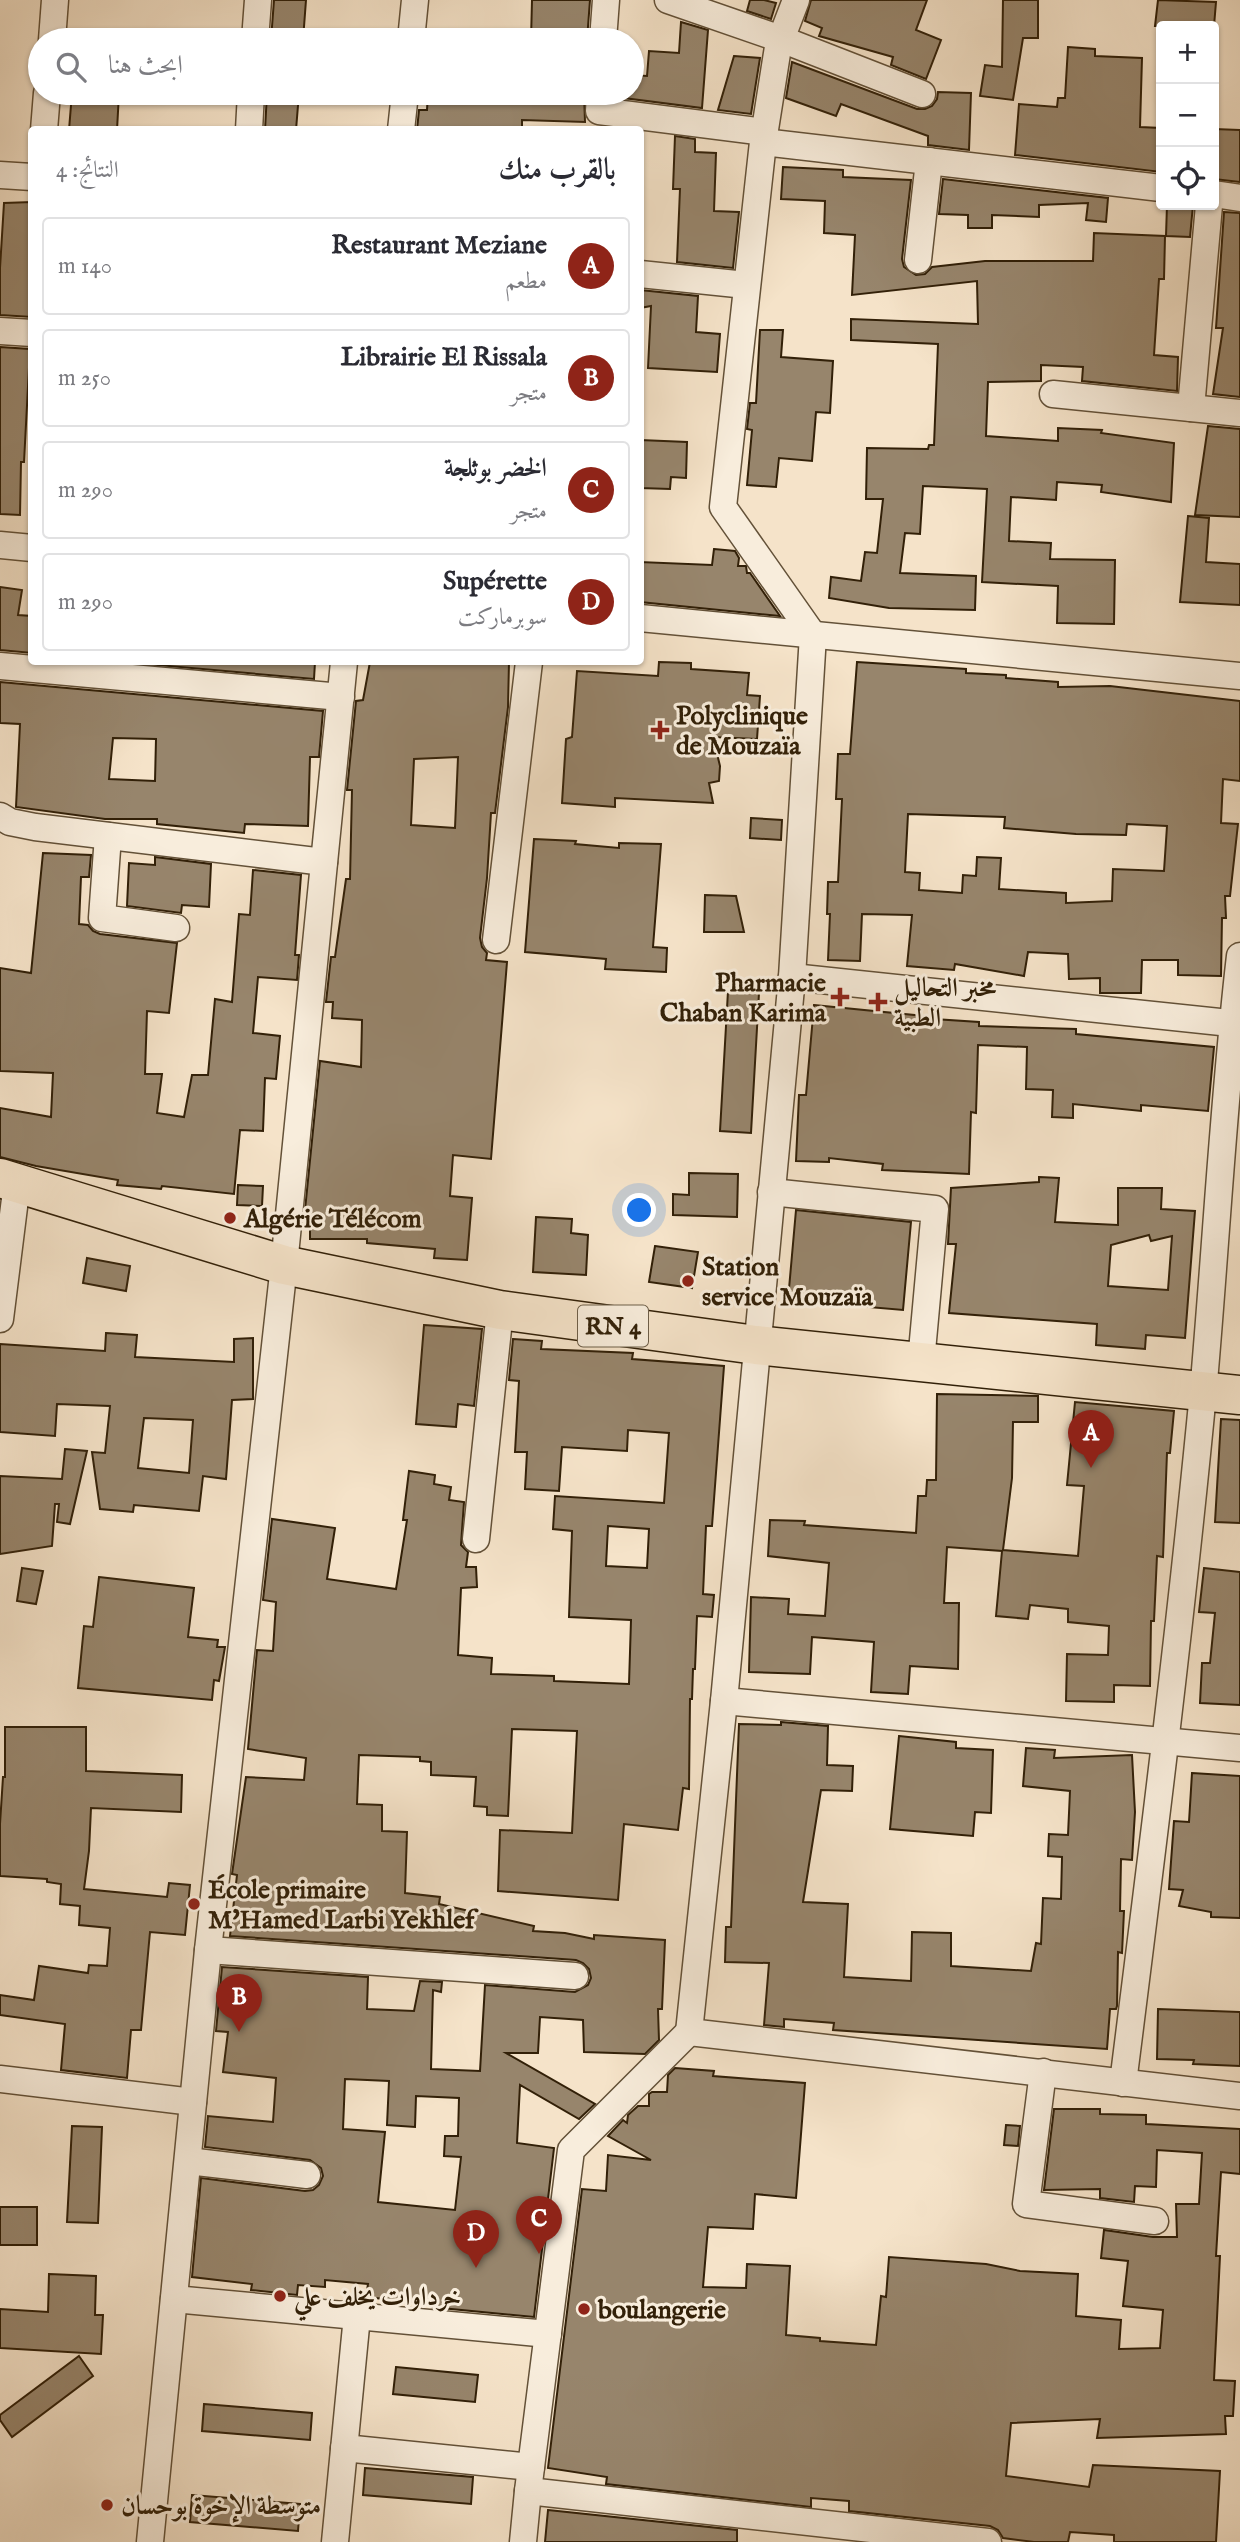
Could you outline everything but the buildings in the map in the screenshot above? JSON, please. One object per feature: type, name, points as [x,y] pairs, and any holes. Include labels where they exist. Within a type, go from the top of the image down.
[{"type":"main road","name":"RN 4","points":[[9,1180],[284,1265],[500,1310],[756,1345],[1240,1395]]},
{"type":"street","points":[[53,28],[55,0]]},
{"type":"street","points":[[256,28],[258,0]]},
{"type":"street","points":[[412,28],[415,0]]},
{"type":"street","points":[[604,28],[606,0]]},
{"type":"street","points":[[668,0],[781,39],[922,94]]},
{"type":"street","points":[[523,2542],[571,2150],[689,2032],[724,1701],[792,977],[813,635],[723,507],[764,137],[781,39],[796,0]]},
{"type":"street","points":[[44,126],[46,105]]},
{"type":"street","points":[[249,126],[250,105]]},
{"type":"street","points":[[401,126],[404,105]]},
{"type":"street","points":[[599,105],[599,111],[764,137],[929,161],[1156,187]]},
{"type":"street","points":[[918,260],[929,161]]},
{"type":"street","points":[[0,175],[28,177]]},
{"type":"street","points":[[1219,195],[1240,198]]},
{"type":"street","points":[[1191,408],[1209,210]]},
{"type":"street","points":[[644,274],[746,285]]},
{"type":"street","points":[[0,331],[28,333]]},
{"type":"street","points":[[1053,394],[1240,413]]},
{"type":"street","points":[[0,545],[28,548]]},
{"type":"street","points":[[644,618],[1240,676]]},
{"type":"street","points":[[150,2542],[208,1950],[284,1265],[344,665]]},
{"type":"street","points":[[496,940],[529,665]]},
{"type":"street","points":[[0,666],[341,697]]},
{"type":"street","points":[[0,816],[10,822],[35,827],[324,862]]},
{"type":"street","points":[[108,836],[102,918],[176,928]]},
{"type":"street","points":[[1123,2083],[1166,1741],[1203,1392],[1240,956]]},
{"type":"street","points":[[792,977],[1236,1023]]},
{"type":"street","points":[[0,1319],[9,1180]]},
{"type":"street","points":[[771,1192],[935,1209],[921,1362]]},
{"type":"street","points":[[477,1539],[500,1310]]},
{"type":"street","points":[[724,1701],[1240,1748]]},
{"type":"street","points":[[208,1950],[575,1976]]},
{"type":"street","points":[[689,2032],[1240,2096]]},
{"type":"street","points":[[1043,2073],[1026,2204],[1155,2221]]},
{"type":"street","points":[[0,2079],[193,2102]]},
{"type":"street","points":[[188,2161],[307,2175]]},
{"type":"street","points":[[174,2299],[548,2334]]},
{"type":"street","points":[[335,2542],[357,2316]]},
{"type":"street","points":[[344,2448],[530,2479],[988,2542]]},
{"type":"place","name":"Polyclinique de Mouzaïa","points":[[660,730]]},
{"type":"place","name":"Pharmacie Chaban Karima","points":[[840,997]]},
{"type":"place","name":"مخبر التحاليل الطبية","points":[[878,1002]]},
{"type":"place","name":"Algérie Télécom","points":[[230,1218]]},
{"type":"place","name":"Station service Mouzaïa","points":[[688,1281]]},
{"type":"place","name":"Restaurant Meziane","points":[[1091,1468]]},
{"type":"place","name":"École primaire M'Hamed Larbi Yekhlef","points":[[194,1904]]},
{"type":"place","name":"Librairie El Rissala","points":[[239,2032]]},
{"type":"place","name":"الخضر بوثلجة","points":[[539,2254]]},
{"type":"place","name":"Supérette","points":[[476,2268]]},
{"type":"place","name":"خرداوات يخلف علي","points":[[280,2296]]},
{"type":"place","name":"boulangerie","points":[[584,2309]]},
{"type":"place","name":"متوسطة الإخوة بوحسان","points":[[107,2505]]}]
